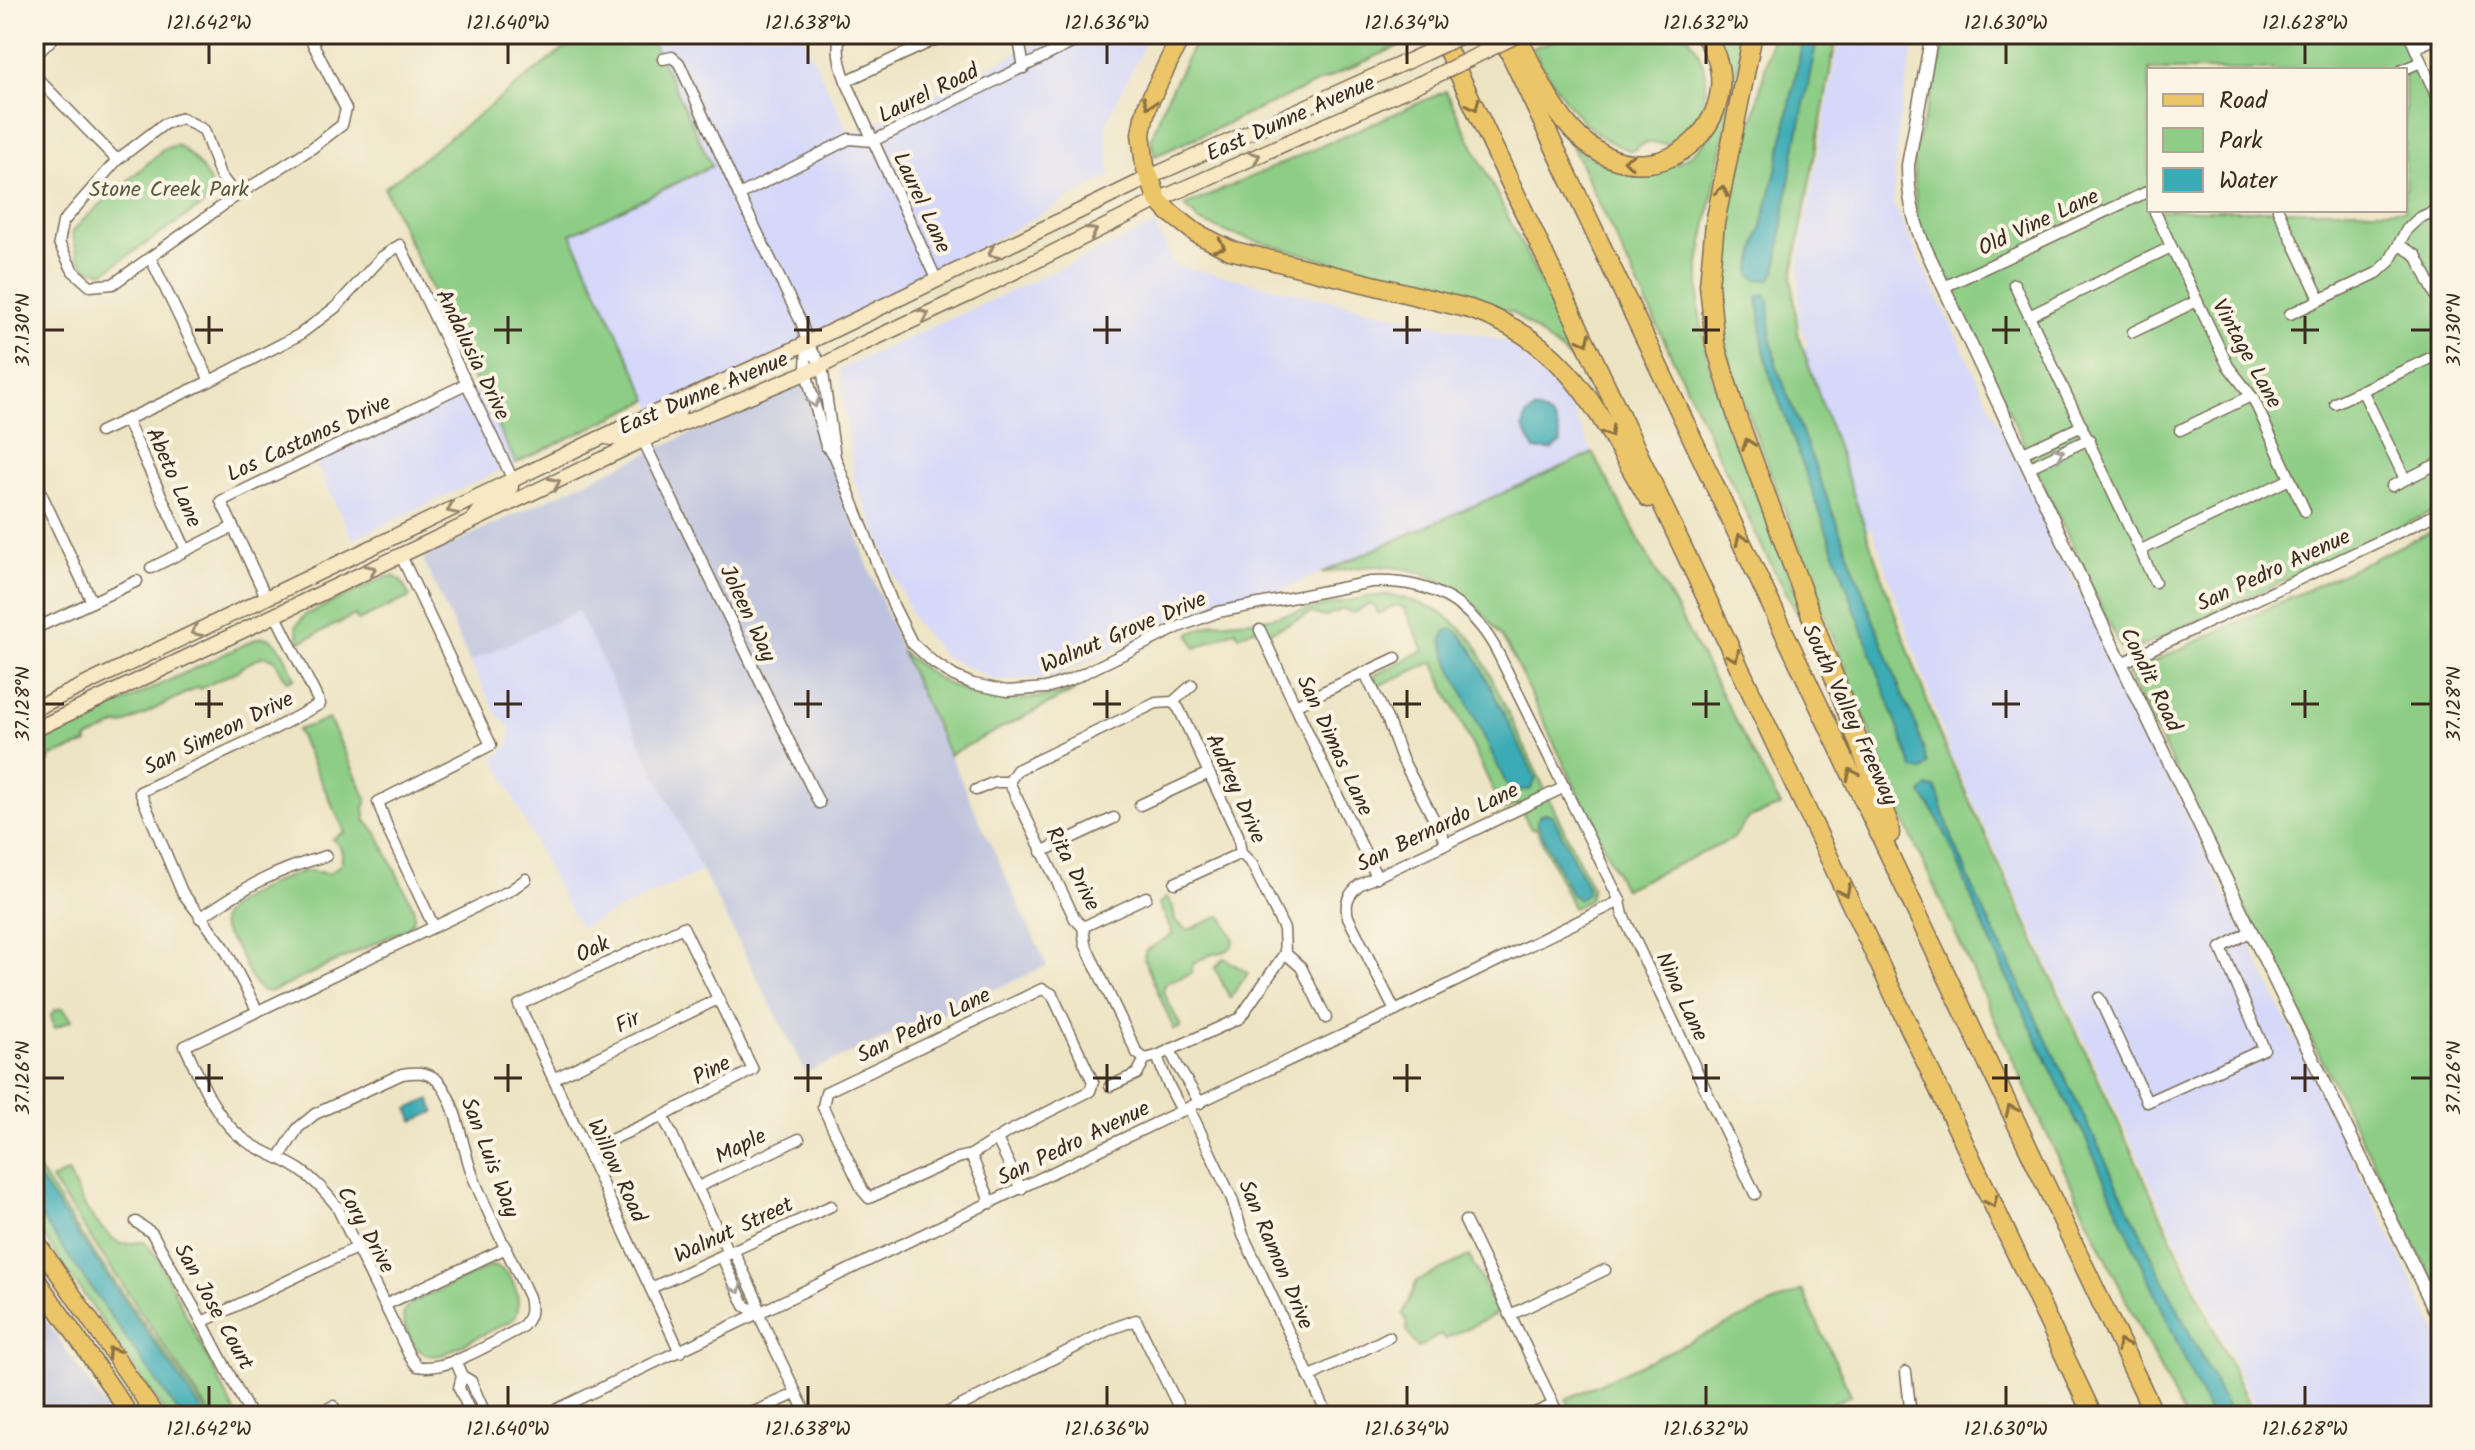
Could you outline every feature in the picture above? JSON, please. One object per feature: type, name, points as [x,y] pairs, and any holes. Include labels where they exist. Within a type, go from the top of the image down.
[{"type":"highway","points":[[1182,34],[1144,118],[1142,150],[1158,200],[1180,223],[1230,250],[1470,309],[1529,336],[1560,362],[1584,391],[1701,585]]},
{"type":"highway","points":[[1440,34],[2093,1416]]},
{"type":"highway","name":"South Valley Freeway","points":[[1501,34],[2155,1416]]},
{"type":"highway","points":[[1518,34],[1545,89],[1570,127],[1605,156],[1639,163],[1668,159],[1682,152],[1696,140],[1709,121],[1718,95],[1719,72],[1712,47],[1703,34]]},
{"type":"highway","points":[[1753,34],[1712,242],[1709,285],[1711,325],[1737,417],[1889,824],[1894,861]]},
{"type":"main road","name":"East Dunne Avenue","points":[[34,709],[1150,177],[1466,34]]},
{"type":"main road","name":"East Dunne Avenue","points":[[34,730],[643,440],[822,366],[1158,200],[1421,83],[1518,34]]},
{"type":"main road","points":[[604,436],[617,439],[632,435],[643,440],[652,424],[693,405],[702,391]]},
{"type":"main road","points":[[475,521],[481,507],[507,492],[513,480]]},
{"type":"main road","points":[[276,616],[274,608],[277,605],[340,575],[352,557]]},
{"type":"main road","points":[[34,1238],[156,1416]]},
{"type":"main road","points":[[34,1275],[131,1416]]},
{"type":"street","points":[[34,57],[57,34]]},
{"type":"street","points":[[236,196],[220,175],[204,130],[182,118],[164,124],[117,160],[63,222],[59,243],[73,271],[90,286],[113,284],[342,125],[346,109],[308,34]]},
{"type":"street","name":"Laurel Lane","points":[[840,34],[840,65],[846,81],[937,281]]},
{"type":"street","points":[[846,81],[947,34]]},
{"type":"street","points":[[1018,34],[1024,68]]},
{"type":"street","name":"Laurel Road","points":[[739,195],[849,139],[873,141],[1090,34]]},
{"type":"street","name":"Condit Road","points":[[1932,34],[1908,165],[1913,219],[2122,663],[2441,1323]]},
{"type":"street","points":[[2409,34],[2441,107]]},
{"type":"street","points":[[2415,48],[2441,36]]},
{"type":"street","name":"Walnut Grove Drive","points":[[663,59],[672,57],[679,63],[802,324],[807,343],[806,372],[826,446],[835,457]]},
{"type":"street","points":[[2407,68],[2421,62]]},
{"type":"street","points":[[34,75],[117,160]]},
{"type":"street","name":"Old Vine Lane","points":[[1944,287],[2147,195]]},
{"type":"street","points":[[2290,314],[2377,273],[2389,262],[2407,229],[2441,208]]},
{"type":"street","name":"Vintage Lane","points":[[2155,212],[2228,366],[2251,396],[2305,511]]},
{"type":"street","points":[[2279,212],[2320,299]]},
{"type":"street","name":"Andalusia Drive","points":[[210,381],[299,335],[336,307],[382,257],[400,245],[513,480]]},
{"type":"street","points":[[2399,245],[2416,255],[2441,306]]},
{"type":"street","points":[[2029,316],[2171,247]]},
{"type":"street","points":[[100,432],[210,381],[151,259]]},
{"type":"street","points":[[2014,284],[2155,582]]},
{"type":"street","points":[[2133,332],[2197,301]]},
{"type":"street","name":"Walnut Grove Drive","points":[[807,343],[822,366],[835,457],[893,605],[912,643],[933,662],[973,684],[1007,691],[1046,688],[1218,612],[1371,582],[1413,584],[1452,599],[1481,625],[1499,655],[1620,901]]},
{"type":"street","points":[[2335,403],[2441,353]]},
{"type":"street","name":"Los Castanos Drive","points":[[266,597],[221,501],[466,384]]},
{"type":"street","points":[[2362,390],[2405,479]]},
{"type":"street","points":[[2180,430],[2251,396]]},
{"type":"street","name":"Abeto Lane","points":[[127,421],[186,550]]},
{"type":"street","points":[[2023,453],[2082,426]]},
{"type":"street","points":[[2030,467],[2089,439]]},
{"type":"street","name":"Joleen Way","points":[[643,440],[819,803]]},
{"type":"street","points":[[2392,486],[2441,462]]},
{"type":"street","points":[[34,478],[92,602]]},
{"type":"street","points":[[2141,550],[2290,479]]},
{"type":"street","name":"San Pedro Avenue","points":[[2122,663],[2441,512]]},
{"type":"street","points":[[151,568],[233,527]]},
{"type":"street","points":[[401,556],[491,745],[378,802],[434,927]]},
{"type":"street","points":[[34,629],[137,581]]},
{"type":"street","name":"San Simeon Drive","points":[[257,1010],[235,964],[182,892],[140,792],[320,704],[276,616]]},
{"type":"street","name":"San Dimas Lane","points":[[1260,630],[1377,877]]},
{"type":"street","points":[[1295,705],[1396,658]]},
{"type":"street","points":[[1365,673],[1402,759],[1447,844]]},
{"type":"street","points":[[976,790],[995,782],[1009,782],[1017,770],[1156,703],[1173,702],[1192,685]]},
{"type":"street","name":"Audrey Drive","points":[[1173,702],[1238,835],[1241,853],[1252,864],[1284,929],[1285,953],[1301,967],[1326,1018]]},
{"type":"street","points":[[1140,805],[1209,773]]},
{"type":"street","name":"Rita Drive","points":[[1009,782],[1075,919],[1083,927],[1085,944],[1137,1053],[1145,1059]]},
{"type":"street","name":"San Bernardo Lane","points":[[1395,1011],[1348,917],[1346,907],[1350,894],[1359,885],[1565,787]]},
{"type":"street","points":[[1041,852],[1114,818]]},
{"type":"street","points":[[1175,883],[1241,853]]},
{"type":"street","points":[[200,918],[248,885],[284,869],[326,856]]},
{"type":"street","name":"Cory Drive","points":[[455,1360],[435,1368],[417,1366],[336,1205],[318,1184],[299,1169],[235,1133],[212,1103],[185,1046],[511,890],[526,879]]},
{"type":"street","points":[[1083,927],[1146,897]]},
{"type":"street","name":"San Pedro Avenue","points":[[543,1416],[564,1412],[758,1313],[1620,901]]},
{"type":"street","name":"Nina Lane","points":[[1620,901],[1623,915],[1755,1194]]},
{"type":"street","name":"Pine","points":[[587,1151],[753,1070],[683,927]]},
{"type":"street","name":"Oak","points":[[519,1005],[683,927]]},
{"type":"street","points":[[2099,998],[2147,1102],[2264,1049],[2221,948],[2251,931]]},
{"type":"street","points":[[1110,1086],[1137,1074],[1145,1059],[1240,1018],[1285,953]]},
{"type":"street","name":"San Pedro Lane","points":[[1042,989],[1052,994],[1093,1082],[1090,1091],[997,1139],[971,1155],[869,1198],[823,1107],[826,1092],[1042,989]]},
{"type":"street","name":"Fir","points":[[553,1079],[718,999]]},
{"type":"street","name":"Willow Road","points":[[519,1005],[680,1352]]},
{"type":"street","points":[[1170,1049],[1200,1103]]},
{"type":"street","name":"San Ramon Drive","points":[[1157,1056],[1167,1082],[1186,1110],[1232,1199],[1243,1235],[1328,1416]]},
{"type":"street","points":[[1167,1082],[1173,1073],[1184,1074]]},
{"type":"street","name":"San Luis Way","points":[[279,1158],[298,1128],[315,1114],[402,1074],[427,1074],[437,1080],[457,1121],[474,1180],[531,1307],[529,1321],[521,1328],[455,1360]]},
{"type":"street","points":[[663,1116],[728,1254],[757,1300],[758,1313],[807,1416]]},
{"type":"street","name":"Maple","points":[[698,1187],[799,1139]]},
{"type":"street","points":[[997,1139],[1021,1189]]},
{"type":"street","points":[[971,1155],[991,1203]]},
{"type":"street","name":"Walnut Street","points":[[651,1288],[831,1206]]},
{"type":"street","points":[[1465,1221],[1559,1416]]},
{"type":"street","name":"San Jose Court","points":[[136,1222],[152,1233],[251,1416]]},
{"type":"street","points":[[202,1322],[358,1247]]},
{"type":"street","name":"San Luis Way","points":[[385,1305],[506,1248]]},
{"type":"street","points":[[1510,1315],[1605,1270]]},
{"type":"street","points":[[941,1416],[958,1412],[1111,1329],[1136,1320],[1183,1416]]},
{"type":"street","points":[[1309,1377],[1389,1337]]},
{"type":"street","points":[[455,1360],[462,1376],[471,1381],[486,1416]]},
{"type":"street","points":[[1906,1372],[1911,1416]]},
{"type":"street","points":[[462,1376],[459,1388],[472,1416]]},
{"type":"street","points":[[745,1416],[795,1394]]},
{"type":"street","points":[[1528,1416],[1553,1405]]},
{"type":"street","points":[[313,1416],[333,1406],[338,1416]]},
{"type":"shaded area","points":[[649,34],[802,34],[850,135],[1037,43],[1034,34],[1150,34],[1106,123],[1110,176],[660,424],[571,233],[712,166]]},
{"type":"shaded area","points":[[1840,34],[1916,34],[1899,122],[1893,204],[2441,1342],[2441,1416],[2259,1416],[1948,748],[1872,528],[1859,533],[1796,351],[1808,345],[1799,322],[1799,259]]},
{"type":"shaded area","points":[[1155,225],[1175,265],[1509,343],[1566,399],[1593,453],[1283,590],[1212,605],[1052,677],[997,681],[943,656],[914,620],[854,480],[839,370]]},
{"type":"shaded area","points":[[809,379],[866,561],[902,652],[1047,966],[806,1073],[702,871],[578,611],[470,662],[424,562],[425,556]]},
{"type":"shaded area","points":[[477,387],[516,463],[353,539],[315,462]]},
{"type":"shaded area","points":[[578,610],[702,871],[580,928],[549,872],[495,758],[509,746],[511,730],[498,716],[470,662]]},
{"type":"shaded area","points":[[34,1303],[111,1416],[34,1416]]},
{"type":"green space","points":[[583,34],[649,34],[712,166],[571,234],[649,400],[516,463],[384,188]]},
{"type":"green space","points":[[1199,34],[1421,36],[1155,156],[1151,140],[1164,103]]},
{"type":"green space","points":[[1571,34],[1686,34],[1696,48],[1705,78],[1701,109],[1693,122],[1668,144],[1645,143],[1633,151],[1599,135],[1573,110],[1532,48]]},
{"type":"green space","points":[[1714,34],[1744,34],[1699,263],[1699,310],[1711,377],[1812,633],[1809,635],[1765,553],[1572,146],[1605,164],[1627,171],[1654,170],[1678,162],[1698,148],[1714,130],[1724,108],[1728,84],[1725,59]]},
{"type":"green space","points":[[1772,34],[1837,34],[1792,278],[1798,334],[1885,586],[1941,739],[2254,1416],[2184,1416],[2143,1335],[2045,1130],[1902,816],[1729,364],[1721,293],[1724,252]]},
{"type":"green space","points":[[1948,34],[2399,34],[2441,124],[2441,508],[2124,655],[1955,297],[1917,225],[1913,156]]},
{"type":"green space","points":[[1446,91],[1583,369],[1512,312],[1231,234],[1199,221],[1185,206]]},
{"type":"green space","name":"Stone Creek Park","points":[[176,145],[194,159],[205,174],[211,189],[210,196],[203,205],[104,272],[86,268],[78,257],[72,232],[164,149]]},
{"type":"green space","points":[[1593,453],[1781,806],[1747,819],[1733,839],[1624,889],[1509,649],[1484,615],[1455,589],[1420,572],[1378,566],[1321,573]]},
{"type":"green space","points":[[2441,527],[2441,1296],[2127,674]]},
{"type":"green space","points":[[394,576],[401,581],[410,597],[358,621],[355,615],[300,642],[296,626],[305,615]]},
{"type":"green space","points":[[1388,595],[1436,610],[1475,643],[1592,888],[1589,900],[1573,908],[1536,828],[1531,829],[1518,804],[1503,811],[1433,662],[1378,686],[1373,676],[1424,650],[1404,608],[1397,605],[1378,614],[1375,606],[1370,604],[1353,613],[1343,609],[1325,617],[1311,613],[1268,633],[1263,625],[1239,636],[1236,630],[1196,648],[1189,634],[1214,623],[1264,619]]},
{"type":"green space","points":[[265,637],[280,648],[295,678],[287,681],[274,659],[263,656],[200,689],[198,687],[121,726],[119,724],[87,739],[88,743],[49,757],[49,761],[34,768],[34,745]]},
{"type":"green space","points":[[902,652],[942,681],[980,696],[1011,700],[1074,691],[949,755]]},
{"type":"green space","points":[[329,719],[367,799],[364,808],[366,821],[377,833],[413,907],[414,917],[405,929],[276,990],[264,991],[251,980],[221,922],[232,907],[271,884],[305,871],[330,873],[340,865],[341,850],[332,839],[345,832],[297,730]]},
{"type":"green space","points":[[1167,897],[1173,907],[1175,921],[1188,930],[1220,916],[1234,940],[1228,950],[1205,957],[1193,964],[1190,974],[1166,983],[1163,991],[1181,1027],[1174,1030],[1144,959],[1145,951],[1173,934],[1159,904]]},
{"type":"green space","points":[[1224,958],[1248,973],[1230,998],[1215,968]]},
{"type":"green space","points":[[63,1008],[72,1020],[54,1028],[51,1015]]},
{"type":"green space","points":[[34,1163],[210,1416],[167,1416],[34,1222]]},
{"type":"green space","points":[[68,1172],[88,1212],[101,1228],[120,1244],[144,1242],[156,1255],[237,1416],[212,1416],[51,1180]]},
{"type":"green space","points":[[1469,1256],[1498,1313],[1445,1339],[1440,1335],[1418,1348],[1407,1331],[1403,1314],[1417,1281]]},
{"type":"green space","points":[[491,1266],[505,1273],[515,1287],[518,1304],[514,1319],[442,1355],[430,1356],[419,1350],[406,1328],[403,1316],[407,1307]]},
{"type":"green space","points":[[1802,1290],[1851,1395],[1805,1416],[1575,1416],[1566,1399]]},
{"type":"water","points":[[1804,34],[1818,34],[1791,170],[1776,272],[1769,280],[1757,279],[1751,275],[1751,268],[1778,163]]},
{"type":"water","points":[[1765,294],[1769,302],[1776,364],[1914,720],[1928,764],[1922,771],[1913,769],[1770,375],[1758,298]]},
{"type":"water","points":[[1535,410],[1547,414],[1557,425],[1561,443],[1552,450],[1535,450],[1523,428],[1526,416]]},
{"type":"water","points":[[1452,629],[1471,647],[1536,779],[1530,790],[1507,785],[1451,667],[1442,640],[1445,631]]},
{"type":"water","points":[[1927,787],[1936,788],[1976,895],[2232,1416],[2210,1416],[2084,1134],[1990,941],[1946,836],[1921,793]]},
{"type":"water","points":[[1546,813],[1553,816],[1588,889],[1578,899],[1571,894],[1537,823],[1539,816]]},
{"type":"water","points":[[430,1099],[435,1112],[414,1121],[408,1109]]},
{"type":"water","points":[[34,1172],[206,1416],[181,1416],[34,1207]]}]
